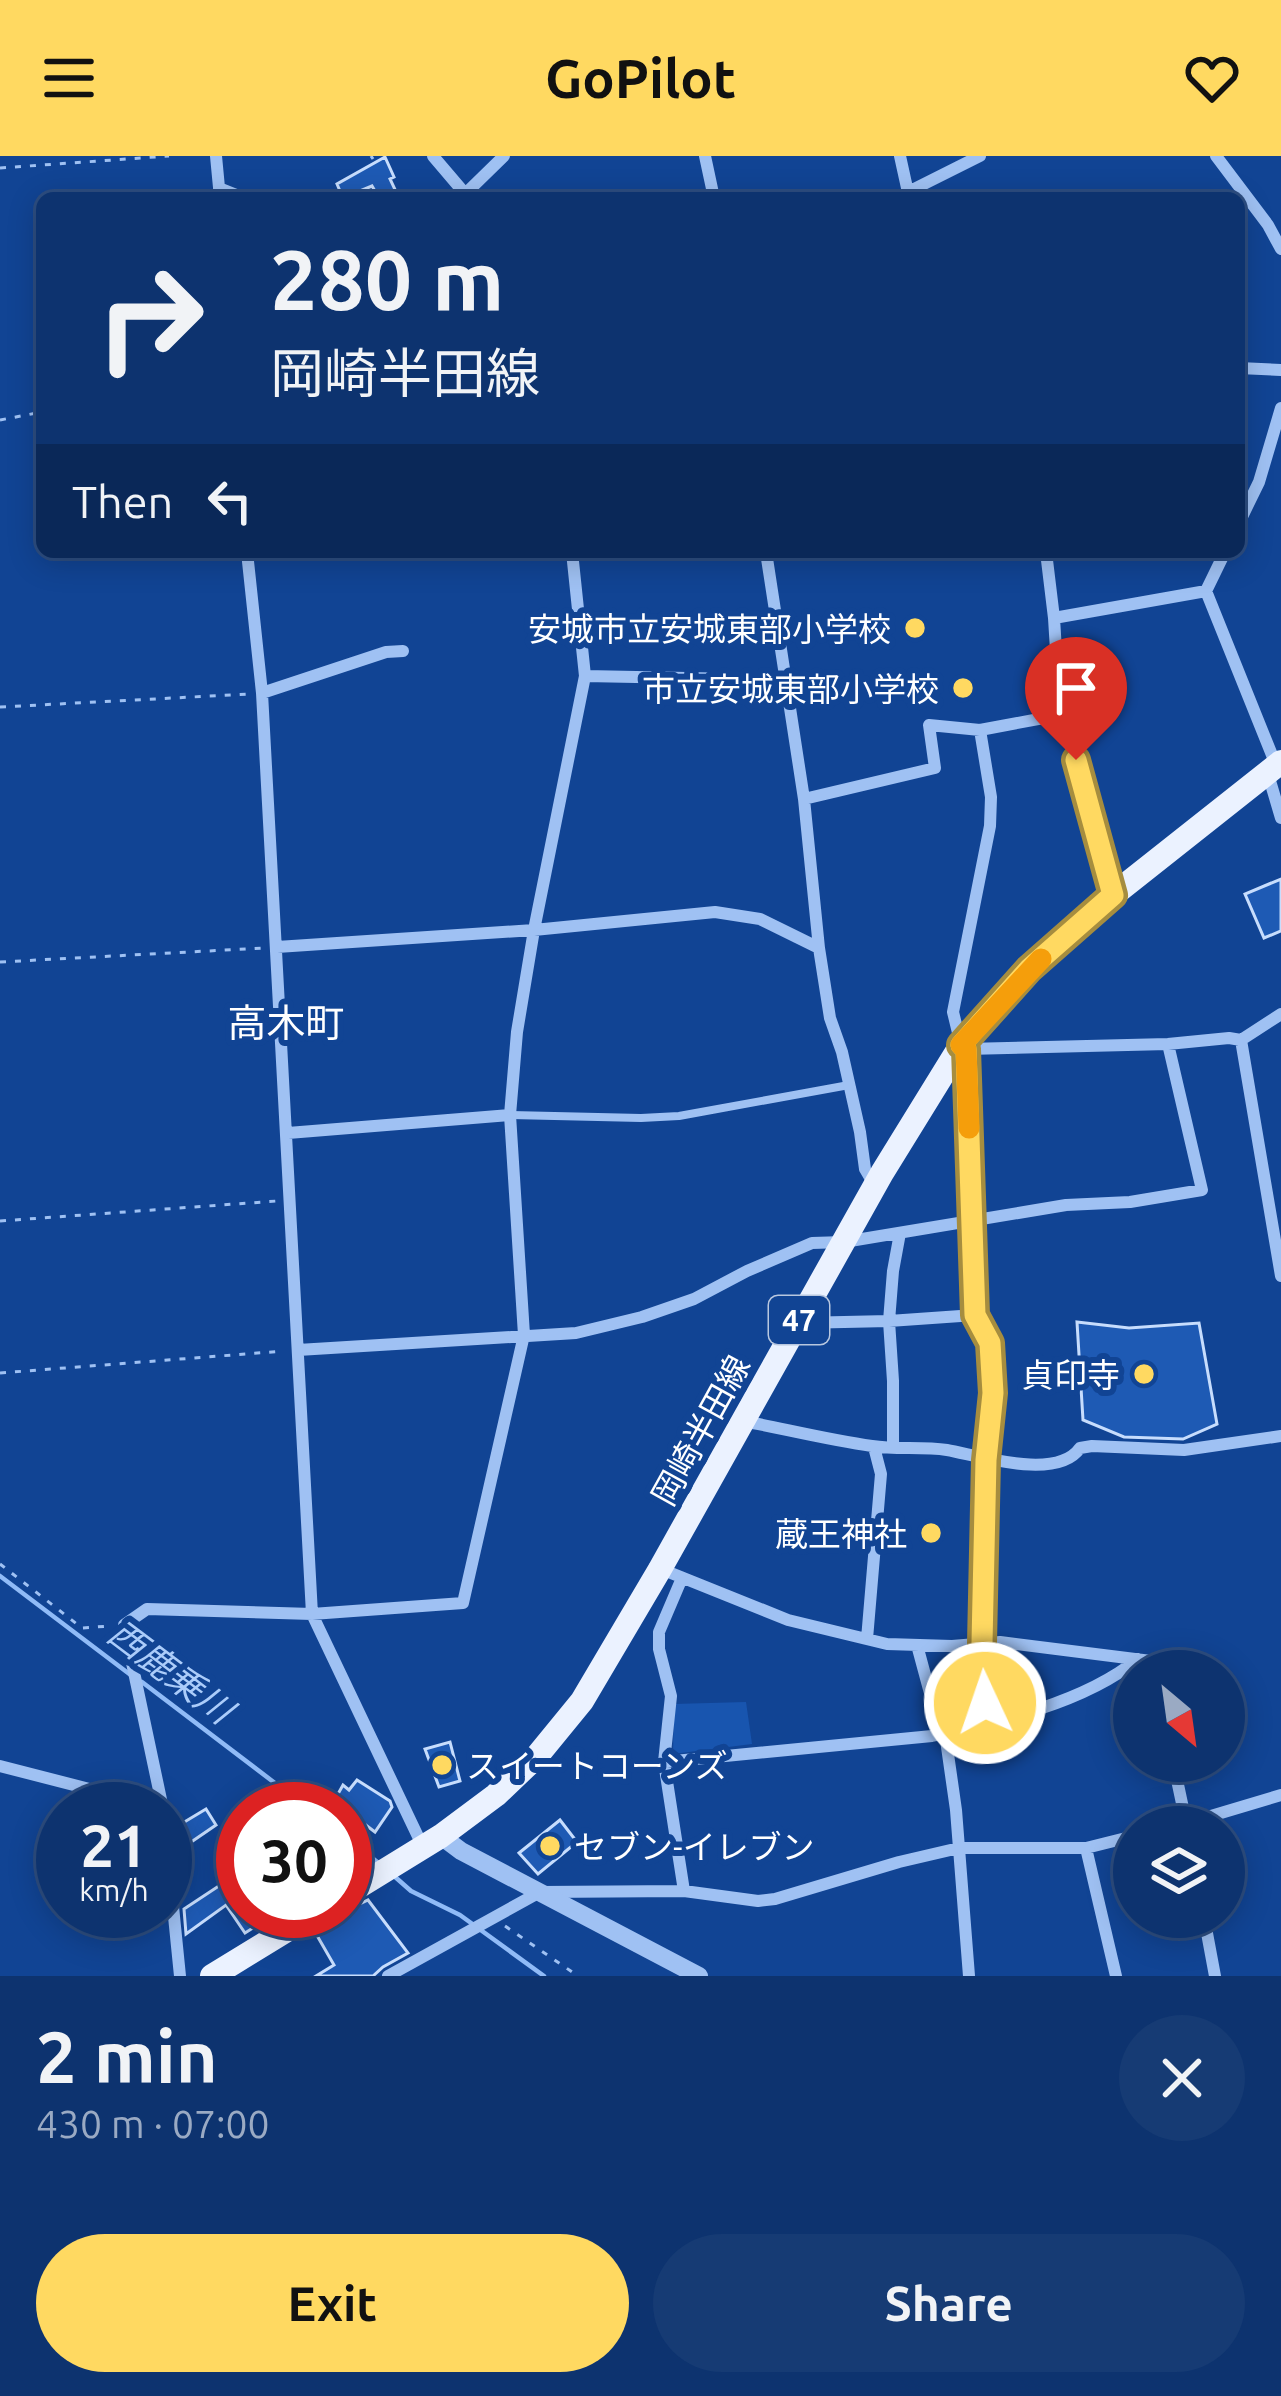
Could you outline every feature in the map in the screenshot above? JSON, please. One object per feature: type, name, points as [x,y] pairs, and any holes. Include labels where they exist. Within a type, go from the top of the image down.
[{"type":"main road","name":"岡崎半田線","points":[[372,1878],[496,1795],[537,1756],[582,1700],[671,1574],[743,1421],[875,1186],[964,1047],[1029,969],[1113,895],[1275,767]]},
{"type":"main road","points":[[212,1976],[274,1938]]},
{"type":"street","points":[[216,156],[220,192]]},
{"type":"street","points":[[433,156],[462,192]]},
{"type":"street","points":[[471,192],[504,156]]},
{"type":"street","points":[[705,156],[713,192]]},
{"type":"street","points":[[900,156],[907,192]]},
{"type":"street","points":[[914,192],[980,156]]},
{"type":"street","points":[[1216,156],[1243,192]]},
{"type":"street","points":[[1245,194],[1281,249]]},
{"type":"street","points":[[1245,368],[1281,370]]},
{"type":"street","points":[[1245,511],[1259,482],[1281,408]]},
{"type":"street","points":[[248,558],[262,693],[278,947],[312,1614],[432,1841],[460,1851],[699,1976]]},
{"type":"street","points":[[157,1782],[124,1624],[147,1609],[312,1614],[463,1603],[524,1335],[510,1115],[517,1032],[534,930],[585,676],[573,558]]},
{"type":"street","points":[[767,558],[804,799],[830,1018],[865,1169],[875,1186]]},
{"type":"street","points":[[1047,558],[1060,715],[1113,895]]},
{"type":"street","points":[[1222,558],[1206,591],[1275,767],[1281,818]]},
{"type":"street","points":[[1054,618],[1206,591]]},
{"type":"street","points":[[262,693],[386,652],[404,651]]},
{"type":"street","points":[[585,676],[786,680]]},
{"type":"street","points":[[804,799],[934,768],[929,725],[980,730],[1060,715]]},
{"type":"street","points":[[980,730],[991,797],[990,826],[953,1012],[964,1047],[975,1315],[990,1343],[993,1393],[986,1460],[982,1643],[987,1723]]},
{"type":"street","points":[[278,947],[715,912],[760,920],[819,948]]},
{"type":"street","points":[[964,1047],[1241,1040],[1281,1014]]},
{"type":"street","points":[[1241,1040],[1281,1276]]},
{"type":"street","points":[[298,1350],[576,1333],[642,1318],[694,1299],[812,1243],[1202,1190],[1168,1044]]},
{"type":"street","points":[[288,1132],[510,1115]]},
{"type":"street","points":[[893,1448],[889,1322],[900,1233]]},
{"type":"street","points":[[798,1323],[975,1315]]},
{"type":"street","points":[[743,1421],[874,1447],[1053,1463],[1092,1446],[1184,1450],[1281,1436]]},
{"type":"street","points":[[867,1640],[881,1474],[874,1447]]},
{"type":"street","points":[[684,1891],[664,1762],[671,1696],[659,1649],[671,1574],[788,1620],[887,1644],[1000,1642],[1113,1656]]},
{"type":"street","points":[[917,1645],[943,1734],[969,1976]]},
{"type":"street","points":[[664,1762],[943,1734],[1055,1702],[1113,1678]]},
{"type":"street","points":[[0,1766],[61,1782]]},
{"type":"street","points":[[1245,1807],[1281,1796]]},
{"type":"street","points":[[388,1976],[540,1892],[684,1891],[758,1901],[958,1848],[1086,1848],[1113,1841]]},
{"type":"street","points":[[1086,1848],[1115,1976]]},
{"type":"street","points":[[176,1938],[180,1976]]},
{"type":"street","points":[[1208,1938],[1215,1976]]},
{"type":"lane","points":[[510,1115],[679,1115],[849,1085]]},
{"type":"path","points":[[0,168],[169,156]]},
{"type":"path","points":[[0,420],[36,413]]},
{"type":"path","points":[[0,707],[262,693]]},
{"type":"path","points":[[0,962],[278,947]]},
{"type":"path","points":[[0,1221],[291,1200]]},
{"type":"path","points":[[0,1373],[298,1350]]},
{"type":"path","points":[[0,1564],[82,1628],[124,1624]]},
{"type":"path","points":[[494,1918],[578,1976]]},
{"type":"shaded area","points":[[746,1702],[752,1744],[673,1754],[674,1704]]},
{"type":"building","points":[[385,157],[396,192],[376,192],[372,186],[340,192],[337,184]]},
{"type":"building","points":[[1281,879],[1281,931],[1264,938],[1245,894]]},
{"type":"building","name":"貞印寺","points":[[1077,1322],[1129,1328],[1199,1323],[1217,1424],[1183,1439],[1124,1437],[1083,1420]]},
{"type":"building","points":[[450,1742],[460,1781],[439,1787],[425,1749]]},
{"type":"building","points":[[372,1790],[392,1807],[375,1832],[372,1830]]},
{"type":"building","points":[[206,1809],[216,1825],[192,1841],[192,1817]]},
{"type":"building","points":[[560,1820],[577,1842],[538,1874],[519,1853]]},
{"type":"building","points":[[216,1888],[216,1912],[192,1930],[192,1904]]},
{"type":"building","points":[[372,1905],[408,1953],[373,1976],[316,1976],[334,1965],[318,1938],[372,1938]]},
{"type":"waterway","name":"西鹿乗川","points":[[0,1576],[132,1676]]},
{"type":"waterway","name":"西鹿乗川","points":[[142,1682],[273,1782]]},
{"type":"waterway","name":"西鹿乗川","points":[[372,1858],[381,1865]]},
{"type":"waterway","name":"西鹿乗川","points":[[394,1876],[411,1891],[460,1915],[544,1976]]},
{"type":"slow traffic","points":[[969,1128],[966,1049],[961,1045],[1041,959]]},
{"type":"place","name":"安城市立安城東部小学校","points":[[915,628]]},
{"type":"place","name":"市立安城東部小学校","points":[[963,688]]},
{"type":"place","name":"貞印寺","points":[[1144,1374]]},
{"type":"place","name":"蔵王神社","points":[[931,1533]]},
{"type":"place","name":"スイートコーンズ","points":[[442,1765]]},
{"type":"place","name":"セブン-イレブン","points":[[550,1846]]},
{"type":"district","name":"高木町","points":[[286,1022]]},
{"type":"route","points":[[985,1703],[986,1460],[993,1393],[990,1343],[975,1315],[966,1049],[961,1045],[1029,969],[1113,895],[1076,760]]}]
